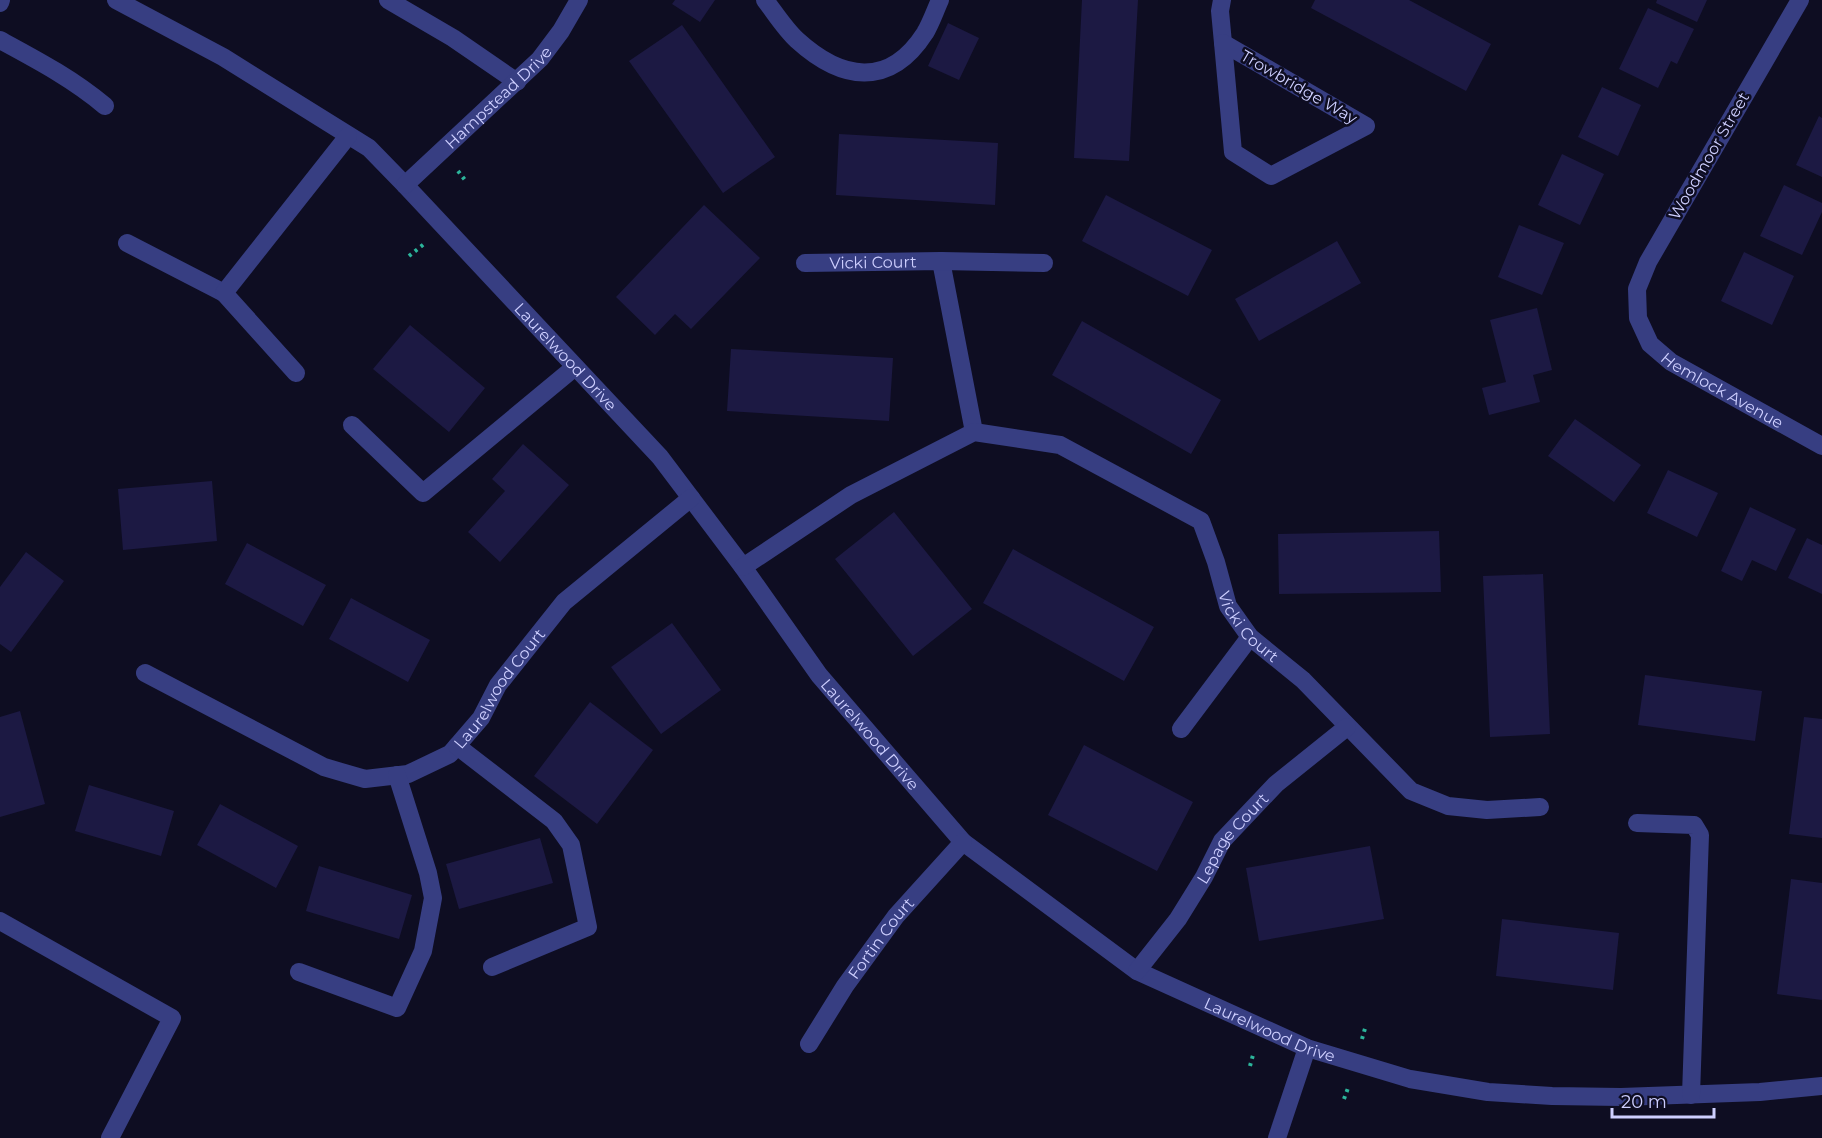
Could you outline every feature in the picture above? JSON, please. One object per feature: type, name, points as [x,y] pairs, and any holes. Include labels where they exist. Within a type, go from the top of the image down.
[{"type":"street","name":"Laurelwood Drive","points":[[116,0],[223,57],[369,148],[660,457],[743,567],[819,675],[963,842],[1137,971],[1306,1048],[1410,1079],[1488,1092],[1552,1096],[1691,1095],[1822,1086]]},
{"type":"street","points":[[388,0],[453,38],[517,82]]},
{"type":"street","name":"Hampstead Drive","points":[[405,185],[540,59],[561,31],[579,0]]},
{"type":"street","points":[[765,0],[796,39],[827,62],[857,73],[882,72],[903,60],[925,33],[940,0]]},
{"type":"street","name":"Trowbridge Way","points":[[1222,0],[1220,10],[1223,43],[1233,152],[1271,176],[1366,126],[1223,43]]},
{"type":"street","name":"Woodmoor Street","points":[[1638,318],[1637,289],[1648,262],[1800,0]]},
{"type":"street","points":[[0,40],[59,73],[86,90],[105,106]]},
{"type":"street","points":[[224,293],[348,135]]},
{"type":"street","points":[[127,243],[224,293],[296,373]]},
{"type":"street","name":"Vicki Court","points":[[806,263],[941,261],[1044,263]]},
{"type":"street","name":"Vicki Court","points":[[941,261],[974,432],[1060,445],[1201,521],[1216,562],[1228,606],[1250,637],[1303,680],[1412,791],[1448,806],[1487,810],[1540,807]]},
{"type":"street","name":"Hemlock Avenue","points":[[1638,318],[1650,344],[1671,362],[1822,446]]},
{"type":"street","points":[[352,425],[423,493],[575,367]]},
{"type":"street","points":[[743,567],[851,495],[974,432]]},
{"type":"street","name":"Laurelwood Court","points":[[145,673],[324,766],[365,779],[408,774],[450,754],[481,718],[498,685],[564,602],[691,498]]},
{"type":"street","points":[[1180,729],[1250,637]]},
{"type":"street","name":"Lepage Court","points":[[1137,971],[1178,919],[1204,877],[1222,841],[1276,784],[1347,727]]},
{"type":"street","points":[[457,746],[554,821],[571,845],[588,927],[492,967]]},
{"type":"street","points":[[299,972],[397,1008],[423,951],[433,898],[428,873],[397,775]]},
{"type":"street","points":[[1637,823],[1694,825],[1700,835],[1691,1095]]},
{"type":"street","name":"Fortin Court","points":[[809,1044],[845,986],[896,916],[963,842]]},
{"type":"street","points":[[0,921],[172,1018],[110,1138]]},
{"type":"street","points":[[1277,1138],[1306,1048]]},
{"type":"path","points":[[456,169],[465,180]]},
{"type":"path","points":[[409,256],[424,244]]},
{"type":"path","points":[[1250,1066],[1253,1055]]},
{"type":"path","points":[[1344,1099],[1348,1085]]},
{"type":"building","points":[[675,0],[715,0],[700,22],[672,4]]},
{"type":"building","points":[[1082,0],[1138,0],[1129,161],[1074,158]]},
{"type":"building","points":[[1315,0],[1409,0],[1491,44],[1466,91],[1311,8]]},
{"type":"building","points":[[1657,0],[1707,0],[1697,22],[1656,3]]},
{"type":"building","points":[[1648,8],[1694,29],[1677,64],[1671,61],[1658,88],[1619,69]]},
{"type":"building","points":[[948,23],[979,38],[959,80],[928,66]]},
{"type":"building","points":[[682,25],[775,157],[723,193],[629,61]]},
{"type":"building","points":[[1602,87],[1641,105],[1618,156],[1578,137]]},
{"type":"building","points":[[1819,116],[1822,118],[1822,177],[1796,165]]},
{"type":"building","points":[[839,134],[998,143],[995,205],[836,195]]},
{"type":"building","points":[[1562,154],[1604,174],[1580,225],[1538,205]]},
{"type":"building","points":[[1784,185],[1822,203],[1822,212],[1802,255],[1760,236]]},
{"type":"building","points":[[1106,195],[1212,250],[1188,296],[1082,241]]},
{"type":"building","points":[[704,205],[760,258],[691,329],[675,314],[655,335],[616,297]]},
{"type":"building","points":[[1519,225],[1564,243],[1542,295],[1498,277]]},
{"type":"building","points":[[1337,241],[1361,283],[1259,341],[1235,299]]},
{"type":"building","points":[[1744,252],[1794,276],[1772,325],[1721,301]]},
{"type":"building","points":[[1537,308],[1552,370],[1533,375],[1540,402],[1489,415],[1482,388],[1506,382],[1490,320]]},
{"type":"building","points":[[1082,321],[1221,400],[1191,454],[1052,375]]},
{"type":"building","points":[[410,325],[485,388],[449,432],[373,369]]},
{"type":"building","points":[[731,349],[893,358],[889,421],[727,411]]},
{"type":"building","points":[[1575,419],[1641,465],[1614,502],[1548,456]]},
{"type":"building","points":[[523,444],[569,485],[500,562],[468,532],[505,491],[492,479]]},
{"type":"building","points":[[1668,470],[1718,493],[1697,537],[1647,513]]},
{"type":"building","points":[[212,481],[217,541],[123,550],[118,489]]},
{"type":"building","points":[[1750,507],[1796,529],[1776,571],[1752,560],[1742,581],[1721,571]]},
{"type":"building","points":[[894,512],[972,609],[913,656],[835,559]]},
{"type":"building","points":[[1439,531],[1441,592],[1279,594],[1278,534]]},
{"type":"building","points":[[1807,538],[1822,545],[1822,594],[1788,578]]},
{"type":"building","points":[[247,543],[326,585],[303,626],[225,584]]},
{"type":"building","points":[[1013,549],[1154,627],[1124,681],[983,603]]},
{"type":"building","points":[[26,552],[64,581],[11,652],[0,644],[0,587]]},
{"type":"building","points":[[1543,574],[1550,734],[1490,737],[1483,576]]},
{"type":"building","points":[[351,598],[430,640],[408,682],[329,639]]},
{"type":"building","points":[[672,623],[721,690],[661,734],[611,667]]},
{"type":"building","points":[[1645,675],[1762,691],[1755,741],[1638,725]]},
{"type":"building","points":[[590,702],[653,750],[597,824],[534,776]]},
{"type":"building","points":[[20,711],[45,804],[0,817],[0,717]]},
{"type":"building","points":[[1804,717],[1822,719],[1822,838],[1789,834]]},
{"type":"building","points":[[1084,745],[1193,802],[1157,871],[1048,815]]},
{"type":"building","points":[[89,785],[174,811],[161,856],[75,831]]},
{"type":"building","points":[[220,804],[298,846],[276,888],[197,845]]},
{"type":"building","points":[[540,838],[553,883],[459,909],[446,864]]},
{"type":"building","points":[[1370,846],[1384,919],[1259,941],[1246,868]]},
{"type":"building","points":[[319,866],[412,895],[399,939],[306,911]]},
{"type":"building","points":[[1791,879],[1822,883],[1822,1000],[1777,994]]},
{"type":"building","points":[[1502,919],[1619,933],[1613,990],[1496,976]]}]
